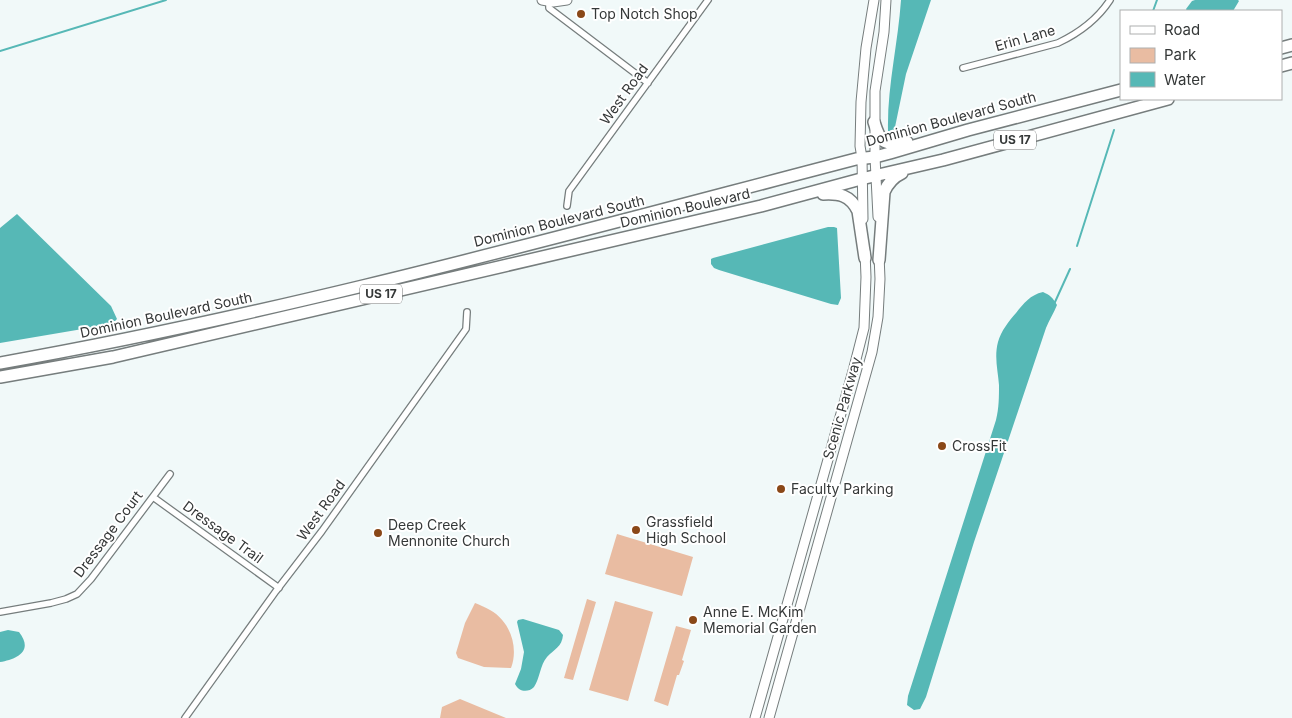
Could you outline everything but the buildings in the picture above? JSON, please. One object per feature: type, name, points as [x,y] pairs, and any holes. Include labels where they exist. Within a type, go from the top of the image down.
[{"type":"highway","name":"Dominion Boulevard South","points":[[0,363],[185,327],[307,300],[875,156],[1120,90]]},
{"type":"highway","name":"US 17","points":[[780,200],[930,163],[1153,101]]},
{"type":"highway","points":[[874,122],[878,136],[884,142],[892,144],[946,137]]},
{"type":"highway","points":[[879,260],[882,203],[888,183],[897,175],[930,163]]},
{"type":"highway","points":[[780,200],[798,201],[834,193],[850,199],[858,211],[865,258]]},
{"type":"highway","name":"Dominion Boulevard","points":[[0,377],[113,357],[780,200]]},
{"type":"highway","points":[[638,216],[642,233]]},
{"type":"street","points":[[567,0],[545,1],[549,8],[648,83]]},
{"type":"street","name":"West Road","points":[[568,206],[569,192],[708,0]]},
{"type":"street","name":"Scenic Parkway","points":[[755,718],[864,328],[865,258],[860,146],[861,102],[866,48],[874,0]]},
{"type":"street","name":"Scenic Parkway","points":[[769,718],[872,352],[878,318],[880,279],[874,122],[875,91],[884,32],[886,0]]},
{"type":"street","name":"Erin Lane","points":[[963,68],[1058,43],[1085,27],[1097,17],[1110,0]]},
{"type":"street","name":"West Road","points":[[185,718],[466,329],[467,312]]},
{"type":"street","name":"Dressage Court","points":[[0,612],[59,601],[76,594],[91,579],[170,474]]},
{"type":"street","name":"Dressage Trail","points":[[153,497],[278,588]]},
{"type":"green space","points":[[617,534],[693,557],[682,596],[605,574]]},
{"type":"green space","points":[[587,599],[596,602],[573,680],[564,678]]},
{"type":"green space","points":[[615,601],[653,612],[628,701],[589,690]]},
{"type":"green space","points":[[475,603],[497,615],[508,628],[514,652],[511,668],[484,667],[458,658],[456,653],[465,623]]},
{"type":"green space","points":[[676,626],[691,630],[682,660],[684,661],[679,675],[677,675],[668,706],[654,701]]},
{"type":"green space","points":[[460,699],[506,718],[440,718],[442,707]]},
{"type":"water","points":[[901,0],[931,0],[906,74],[894,133],[888,131],[888,115]]},
{"type":"water","points":[[1192,1],[1239,1],[1234,10],[1186,10]]},
{"type":"water","points":[[17,214],[111,306],[117,319],[112,324],[0,343],[0,228]]},
{"type":"water","points":[[828,227],[837,228],[841,298],[838,305],[719,270],[711,264],[711,259],[713,258]]},
{"type":"water","points":[[1043,292],[1048,294],[1057,305],[1046,328],[974,542],[926,697],[920,709],[914,710],[907,705],[908,696],[996,420],[999,394],[996,359],[998,342],[1006,326],[1022,306],[1031,297]]},
{"type":"water","points":[[523,619],[559,630],[563,635],[559,645],[545,660],[534,687],[526,691],[519,689],[515,684],[521,669],[524,652],[517,622]]},
{"type":"water","points":[[8,630],[19,632],[25,644],[24,649],[22,653],[12,659],[0,662],[0,632]]},
{"type":"waterway","points":[[0,51],[166,0]]},
{"type":"waterway","points":[[1153,10],[1157,0]]},
{"type":"waterway","points":[[1077,246],[1114,130]]},
{"type":"waterway","points":[[1055,302],[1070,269]]},
{"type":"place","name":"Top Notch Shop","points":[[581,14]]},
{"type":"place","name":"CrossFit","points":[[942,446]]},
{"type":"place","name":"Faculty Parking","points":[[781,489]]},
{"type":"place","name":"Grassfield High School","points":[[636,530]]},
{"type":"place","name":"Deep Creek Mennonite Church","points":[[378,533]]},
{"type":"place","name":"Anne E. McKim Memorial Garden","points":[[693,620]]}]
